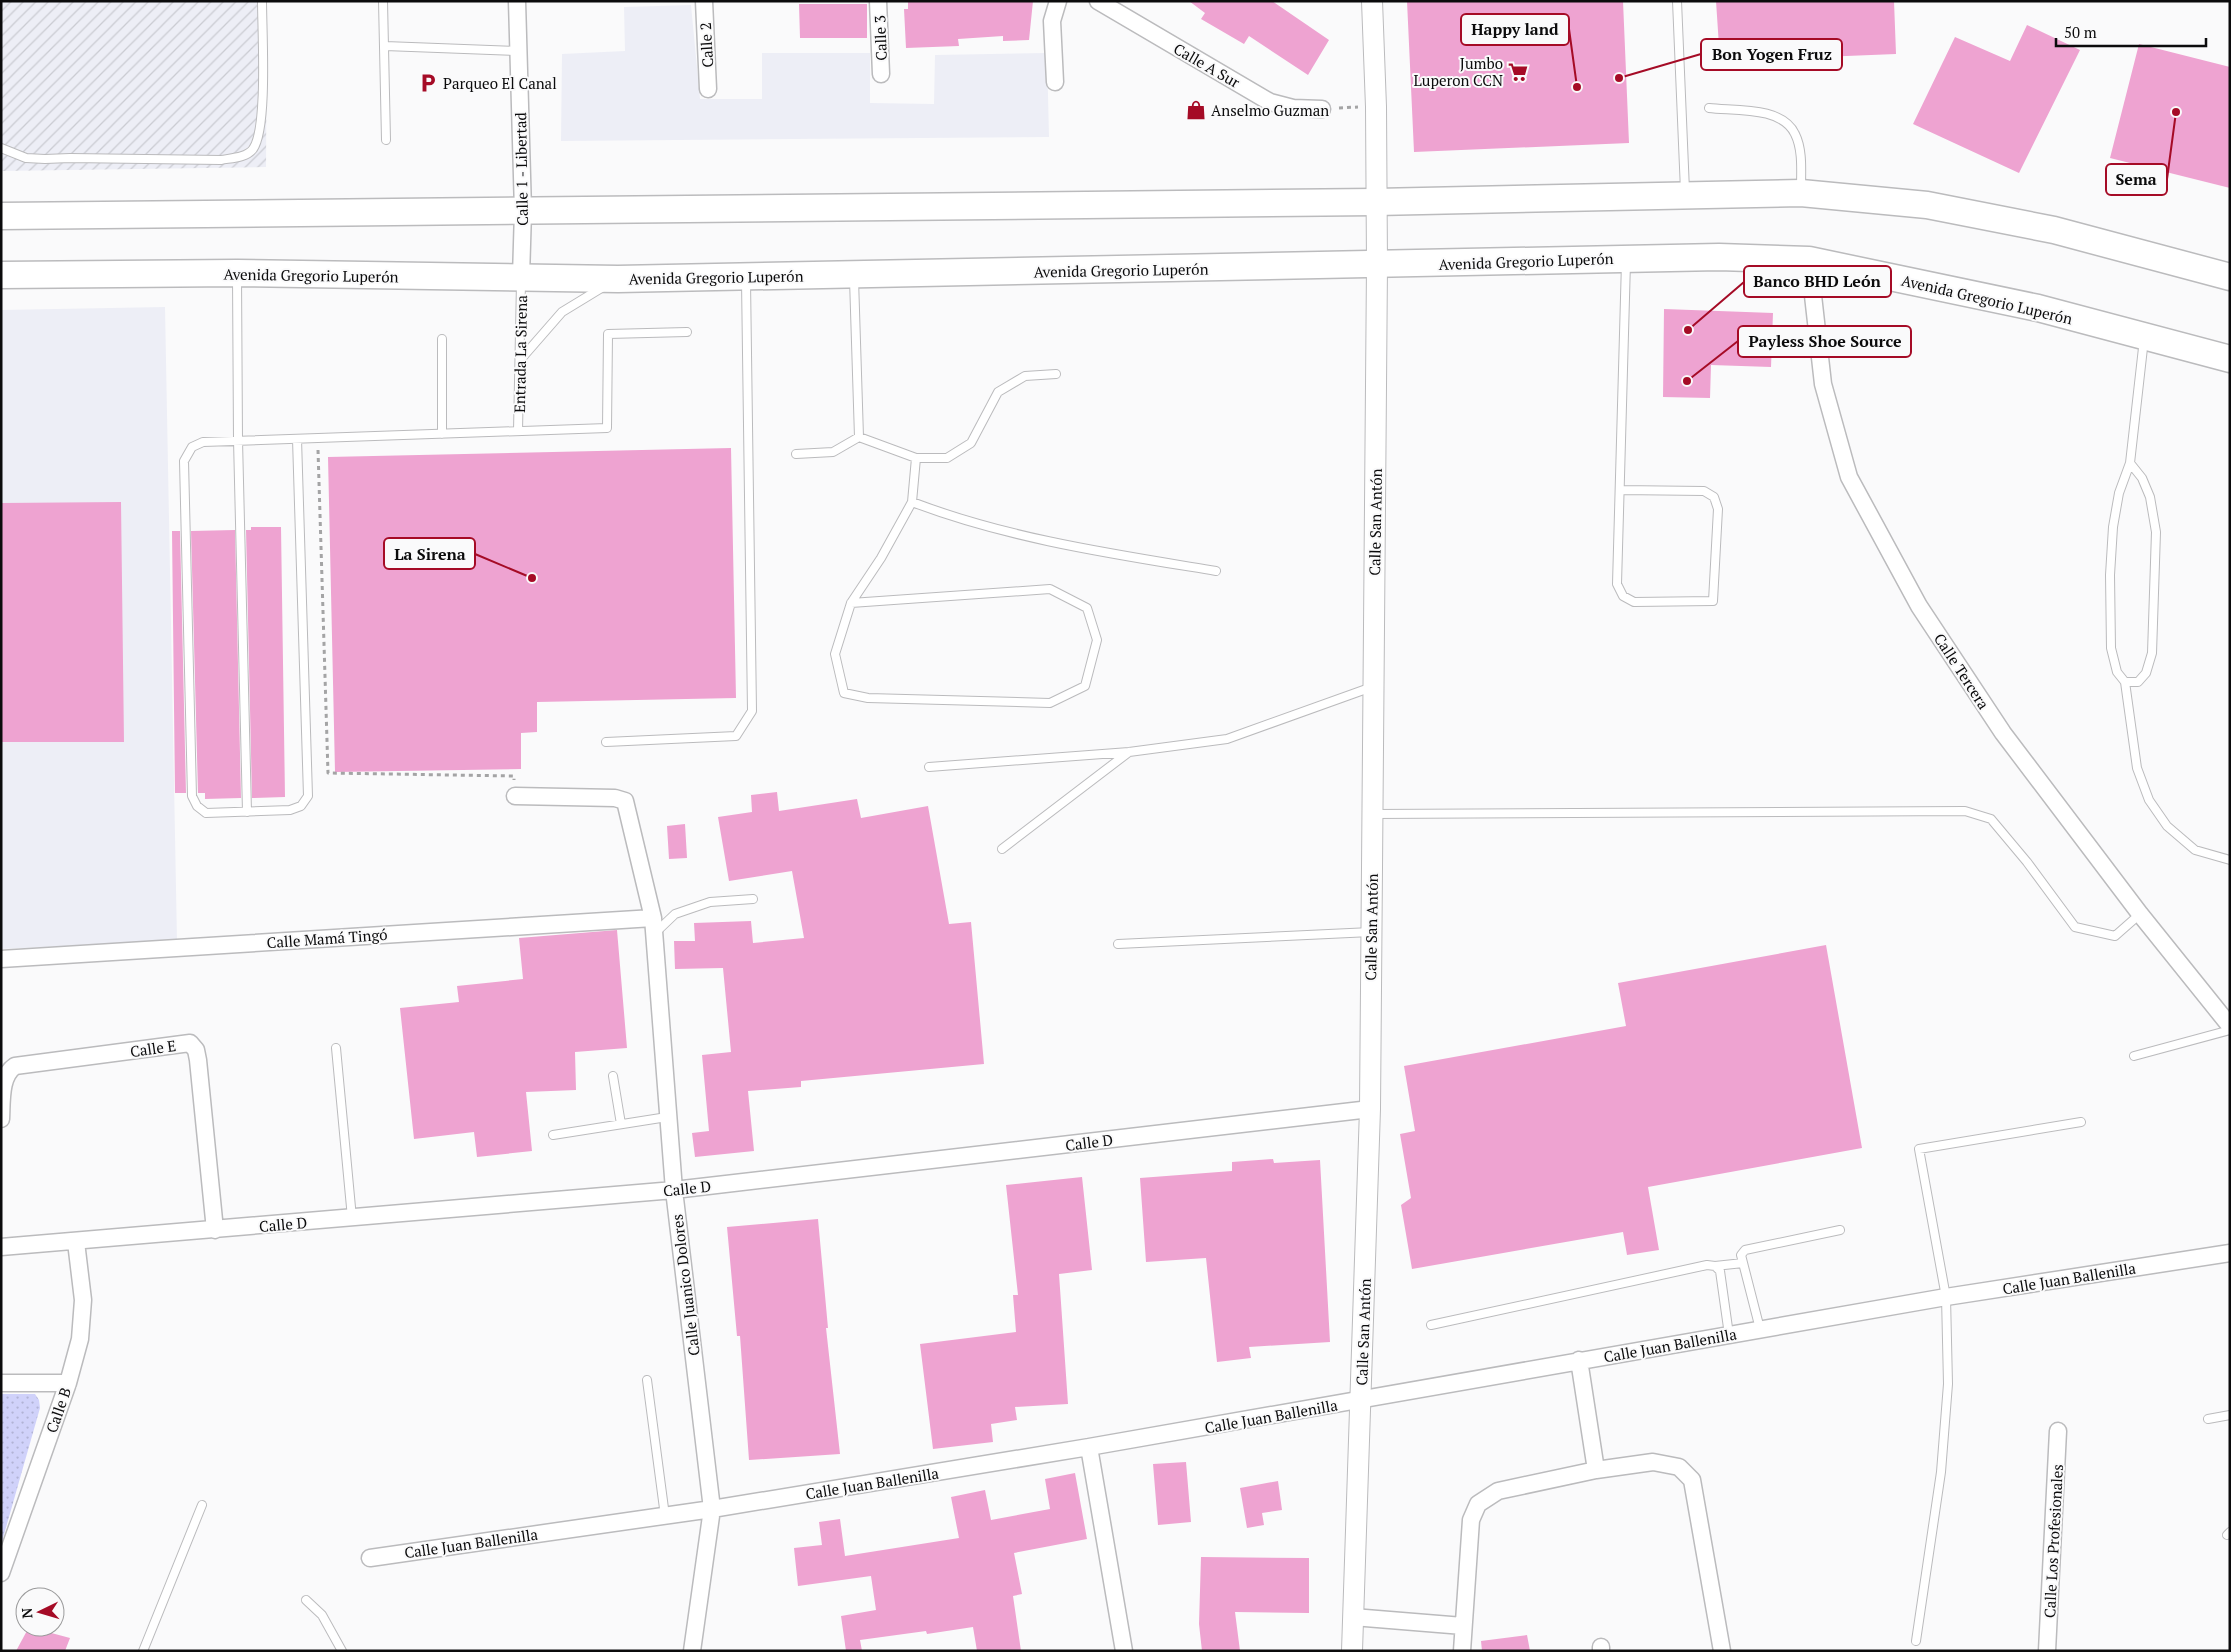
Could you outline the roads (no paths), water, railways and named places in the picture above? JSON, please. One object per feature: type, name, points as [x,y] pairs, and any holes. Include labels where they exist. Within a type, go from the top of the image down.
[{"type":"main road","points":[[1,216],[1376,202],[1801,193],[1927,205],[2054,230],[2230,277]]},
{"type":"main road","name":"Avenida Gregorio Luperón","points":[[1,275],[237,273],[618,279],[1377,265],[1626,258],[1719,257],[1809,260],[2038,308],[2230,359]]},
{"type":"street","name":"Calle 1 - Libertad","points":[[517,1],[523,211],[521,277]]},
{"type":"street","name":"Calle 2","points":[[704,1],[708,89]]},
{"type":"street","name":"Calle 3","points":[[878,1],[881,74]]},
{"type":"street","points":[[1055,82],[1052,21],[1058,1]]},
{"type":"street","name":"Calle A Sur","points":[[1098,1],[1270,102],[1293,108],[1322,109]]},
{"type":"street","name":"Calle San Antón","points":[[1352,1651],[1370,1109],[1377,265],[1376,107],[1372,1]]},
{"type":"street","name":"Calle Tercera","points":[[1809,260],[1823,384],[1849,477],[1919,606],[2002,733],[2230,1028]]},
{"type":"street","name":"Calle Juanico Dolores","points":[[515,796],[615,798],[625,801],[653,926],[674,1190],[712,1509],[692,1651]]},
{"type":"street","name":"Calle Mamá Tingó","points":[[1,959],[653,926]]},
{"type":"street","name":"Calle E","points":[[1,1119],[3,1078],[15,1066],[190,1043],[196,1050],[198,1060],[215,1230]]},
{"type":"street","name":"Calle D","points":[[1,1247],[674,1190],[1370,1109]]},
{"type":"street","name":"Calle B","points":[[1,1574],[68,1383],[80,1338],[83,1319],[81,1278],[76,1242]]},
{"type":"street","name":"Calle Juan Ballenilla","points":[[370,1558],[712,1509],[1089,1447],[1361,1401],[1579,1360],[1946,1297],[2230,1252]]},
{"type":"street","points":[[1579,1360],[1596,1470]]},
{"type":"street","points":[[1,1383],[68,1383]]},
{"type":"street","name":"Calle Los Profesionales","points":[[2047,1651],[2058,1431]]},
{"type":"street","points":[[1089,1447],[1124,1651]]},
{"type":"street","points":[[1462,1651],[1471,1520],[1478,1504],[1498,1491],[1596,1470],[1654,1462],[1678,1467],[1692,1480],[1722,1651]]},
{"type":"street","points":[[1353,1617],[1463,1626]]},
{"type":"lane","points":[[1,148],[26,158],[45,160],[70,158],[221,160],[242,156],[252,151],[258,140],[261,103],[262,1]]},
{"type":"lane","points":[[383,1],[386,140]]},
{"type":"lane","points":[[1677,1],[1685,195]]},
{"type":"lane","points":[[385,46],[518,51]]},
{"type":"lane","points":[[1709,108],[1774,116],[1787,124],[1795,133],[1800,151],[1801,193]]},
{"type":"lane","points":[[1620,490],[1704,491],[1714,497],[1718,509],[1713,601],[1634,602],[1623,596],[1617,584],[1626,258]]},
{"type":"lane","points":[[237,273],[238,440],[247,812]]},
{"type":"lane","points":[[854,275],[860,437]]},
{"type":"lane","name":"Entrada La Sirena","points":[[518,431],[521,359],[521,277]]},
{"type":"lane","points":[[606,742],[736,736],[752,712],[746,277]]},
{"type":"lane","points":[[521,359],[562,312],[618,279]]},
{"type":"lane","points":[[297,439],[308,796],[301,806],[296,809],[206,813],[196,806],[192,796],[184,461],[192,447],[203,442],[238,440],[607,428],[608,334],[687,332]]},
{"type":"lane","points":[[2144,336],[2130,463],[2118,493],[2112,527],[2110,574],[2111,648],[2117,672],[2125,682],[2137,768],[2149,800],[2167,826],[2195,850],[2230,860]]},
{"type":"lane","points":[[442,340],[442,434]]},
{"type":"lane","points":[[796,454],[833,452],[860,437],[916,458],[947,458],[971,443],[998,392],[1024,376],[1056,374]]},
{"type":"lane","points":[[851,604],[1050,589],[1087,608],[1097,640],[1085,686],[1050,703],[868,698],[844,693],[835,654],[851,604],[881,558],[912,502],[916,458]]},
{"type":"lane","points":[[2125,682],[2138,682],[2146,673],[2152,653],[2156,532],[2150,497],[2142,478],[2130,463]]},
{"type":"lane","points":[[912,502],[946,515],[1070,547],[1216,571]]},
{"type":"lane","points":[[929,767],[1130,752],[1227,739],[1374,687]]},
{"type":"lane","points":[[1002,849],[1130,752]]},
{"type":"lane","points":[[1372,814],[1736,814],[1965,811],[1991,819],[2028,862],[2075,927],[2115,936],[2140,914]]},
{"type":"lane","points":[[653,926],[675,914],[710,902],[752,899]]},
{"type":"lane","points":[[1118,944],[1371,932]]},
{"type":"lane","points":[[2134,1056],[2230,1028]]},
{"type":"lane","points":[[336,1048],[352,1218]]},
{"type":"lane","points":[[613,1076],[621,1124]]},
{"type":"lane","points":[[553,1135],[667,1117]]},
{"type":"lane","points":[[1916,1641],[1941,1472],[1948,1394],[1946,1297],[1918,1149],[2081,1122]]},
{"type":"lane","points":[[1760,1329],[1741,1255],[1745,1250],[1840,1230]]},
{"type":"lane","points":[[1431,1325],[1701,1266],[1743,1263]]},
{"type":"lane","points":[[1715,1266],[1720,1272],[1729,1335]]},
{"type":"lane","points":[[646,1380],[665,1516]]},
{"type":"lane","points":[[2208,1419],[2230,1415]]},
{"type":"lane","points":[[143,1651],[202,1504]]},
{"type":"lane","points":[[306,1600],[322,1615],[342,1651]]},
{"type":"place","name":"Jumbo Luperon CCN","points":[[1518,72]]},
{"type":"place","name":"Bon Yogen Fruz","points":[[1619,78]]},
{"type":"place","name":"Parqueo El Canal","points":[[428,83]]},
{"type":"place","name":"Happy land","points":[[1577,87]]},
{"type":"place","name":"Anselmo Guzman","points":[[1196,110]]},
{"type":"place","name":"Sema","points":[[2176,112]]},
{"type":"place","name":"Banco BHD León","points":[[1688,330]]},
{"type":"place","name":"Payless Shoe Source","points":[[1687,381]]},
{"type":"place","name":"La Sirena","points":[[532,578]]}]
